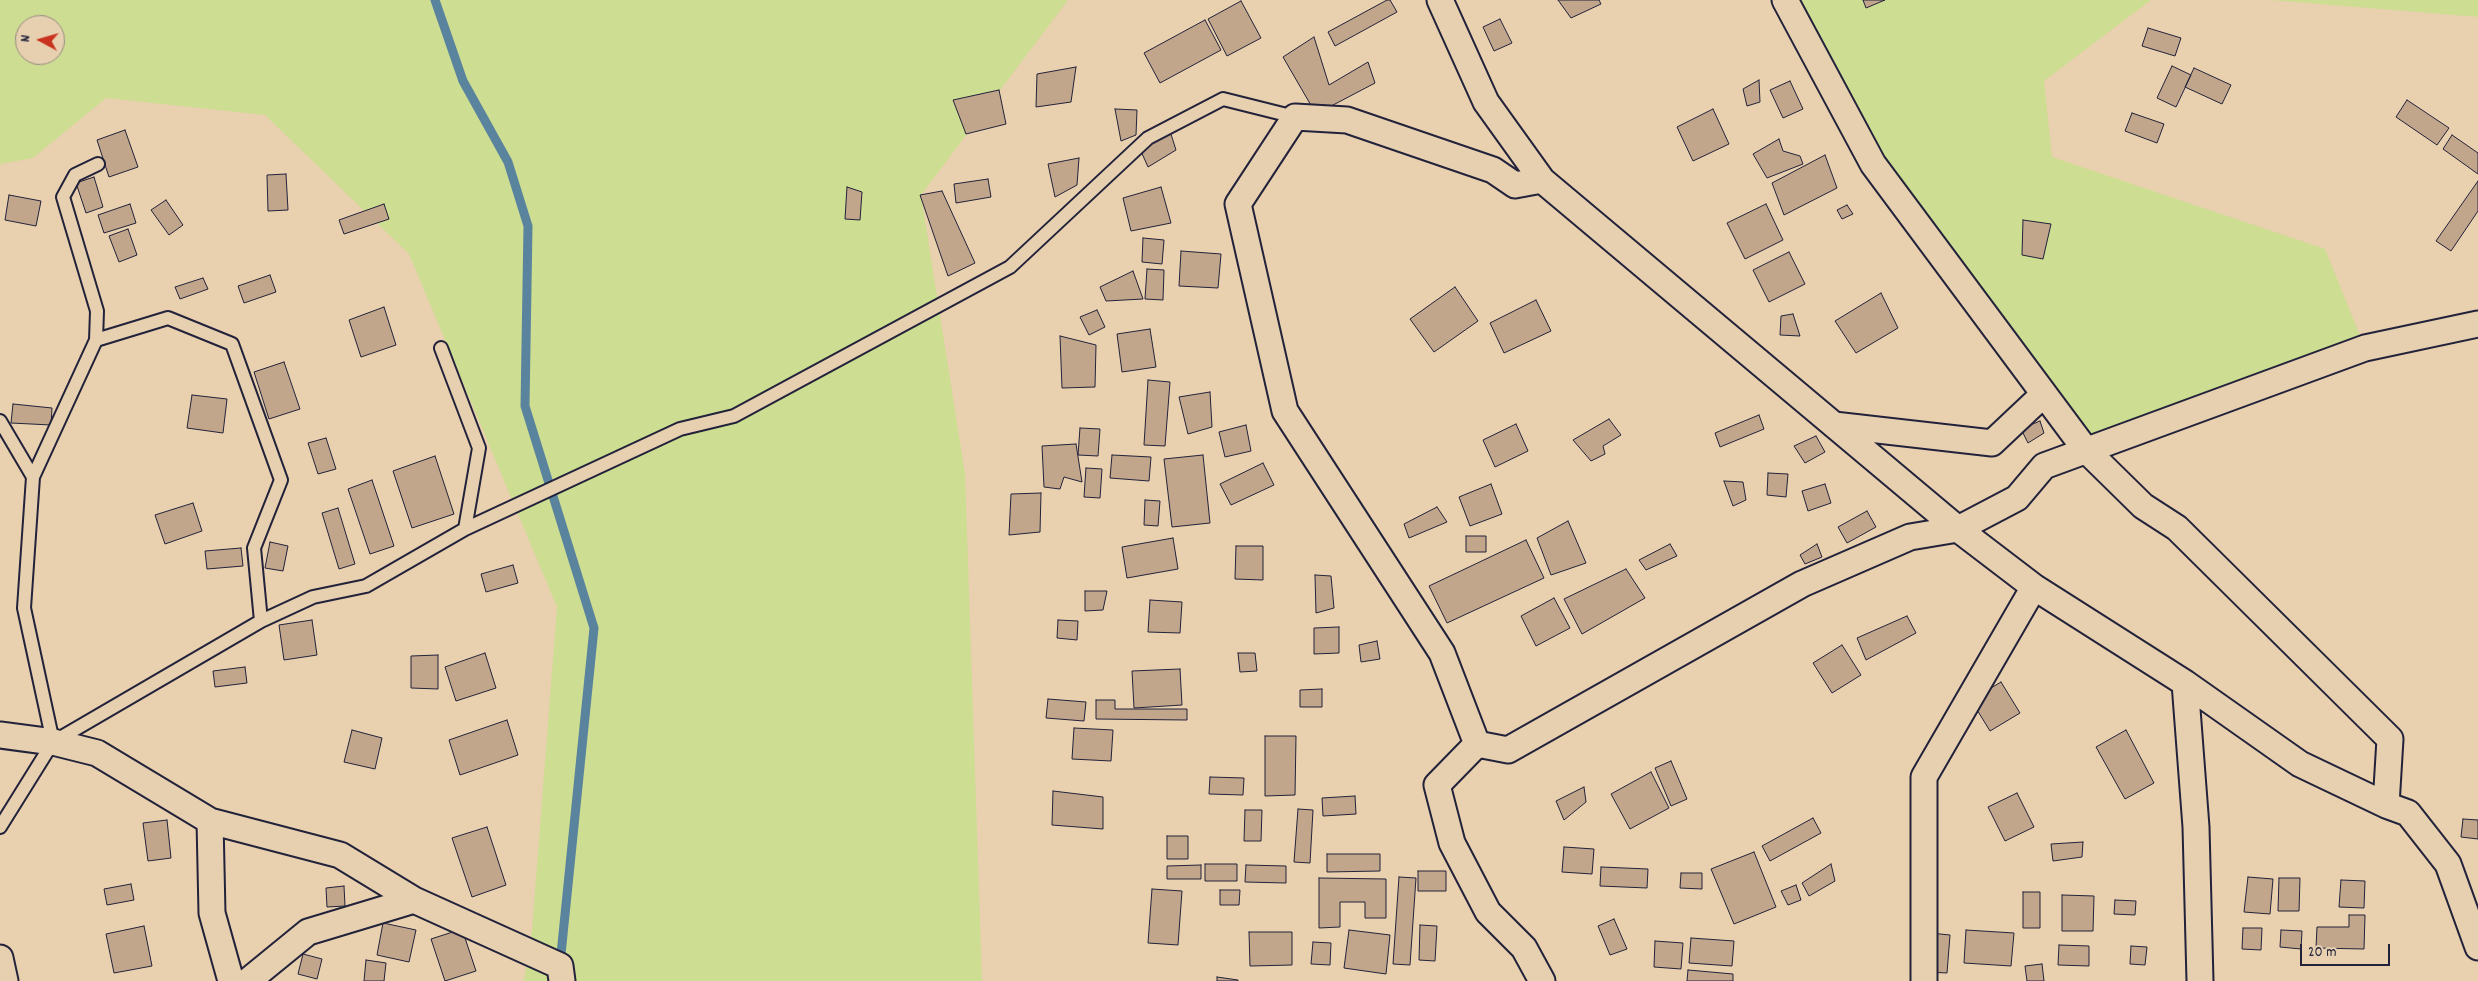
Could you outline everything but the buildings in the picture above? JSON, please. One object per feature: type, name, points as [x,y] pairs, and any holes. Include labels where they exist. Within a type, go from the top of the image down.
[{"type":"street","points":[[1440,0],[1486,102],[1542,180],[1958,529],[2034,587],[2184,683],[2300,764],[2386,805],[2408,812],[2448,864],[2478,947]]},
{"type":"street","points":[[1785,0],[1873,164],[2085,449],[2143,506],[2177,528],[2390,739],[2386,805]]},
{"type":"street","points":[[1477,744],[1442,653],[1286,411],[1238,204],[1295,117],[1348,120],[1493,170],[1514,185],[1542,180]]},
{"type":"street","points":[[1477,744],[1508,750],[1802,584],[1910,537],[1958,529],[2017,498],[2044,466],[2085,449],[2365,348],[2478,324]]},
{"type":"street","points":[[1834,425],[1992,443],[2044,394]]},
{"type":"street","points":[[1924,981],[1924,778],[2034,587]]},
{"type":"street","points":[[2184,683],[2196,827],[2200,981]]},
{"type":"street","points":[[0,735],[53,742],[97,753],[210,821],[340,855],[414,900],[560,966],[562,981]]},
{"type":"street","points":[[1477,744],[1437,785],[1452,843],[1488,912],[1524,948],[1542,981]]},
{"type":"street","points":[[210,821],[212,913],[230,981]]},
{"type":"street","points":[[248,981],[308,932],[414,900]]},
{"type":"street","points":[[0,958],[5,981]]},
{"type":"lane","points":[[0,827],[53,742],[261,621],[313,597],[366,586],[465,529],[680,429],[734,416],[1010,267],[1148,138],[1223,99],[1295,117]]},
{"type":"lane","points":[[53,742],[24,608],[32,477],[96,340],[97,311],[62,197],[75,174],[98,164]]},
{"type":"lane","points":[[96,340],[168,318],[232,344],[281,480],[254,548],[261,621]]},
{"type":"lane","points":[[441,348],[479,448],[465,529]]},
{"type":"lane","points":[[0,421],[32,477]]},
{"type":"green space","points":[[0,0],[1068,0],[921,195],[965,474],[982,981],[524,981],[532,930],[557,607],[409,254],[265,115],[106,98],[33,158],[0,164]]},
{"type":"green space","points":[[1785,0],[2151,0],[2044,81],[2052,157],[2325,249],[2365,348],[2085,449],[1873,164]]},
{"type":"green space","points":[[2271,0],[2478,0],[2478,17]]},
{"type":"waterway","points":[[435,0],[463,81],[508,162],[528,226],[525,406],[594,628],[560,964]]}]
